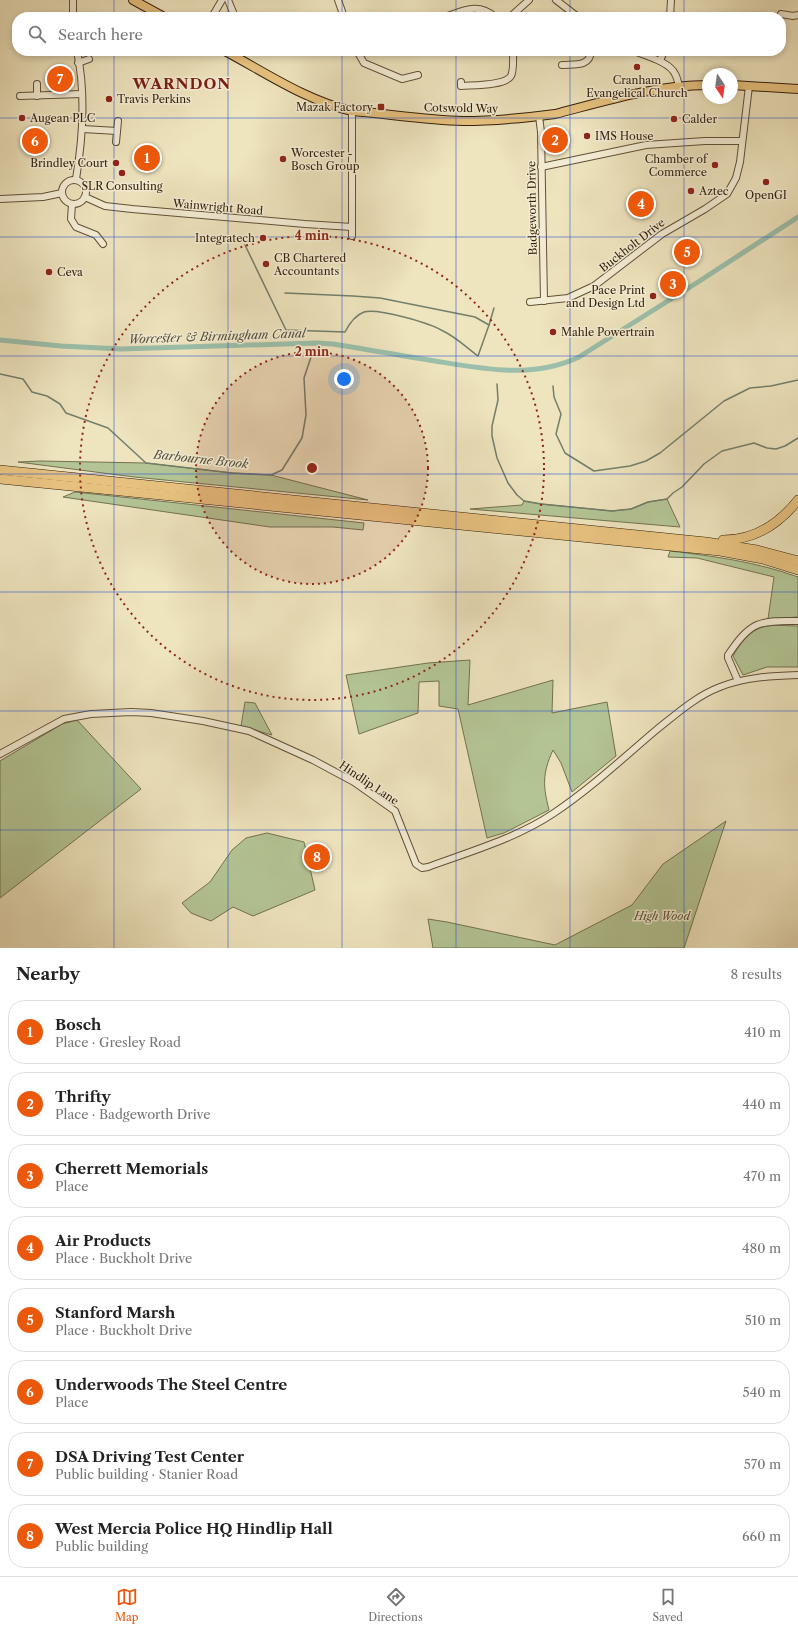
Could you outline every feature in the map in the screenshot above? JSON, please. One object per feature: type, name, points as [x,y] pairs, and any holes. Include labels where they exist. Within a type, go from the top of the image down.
[{"type":"highway","points":[[0,470],[706,542],[757,550],[798,561]]},
{"type":"highway","points":[[0,479],[720,551],[763,559],[798,570]]},
{"type":"highway","points":[[706,542],[738,539],[760,532],[780,520],[798,500]]},
{"type":"main road","points":[[133,0],[155,12]]},
{"type":"main road","name":"Cotswold Way","points":[[234,56],[304,94],[340,108],[352,111],[417,118],[463,121],[511,119],[555,114],[635,94],[679,86],[702,85]]},
{"type":"main road","points":[[738,85],[798,89]]},
{"type":"street","points":[[73,0],[73,12]]},
{"type":"street","points":[[215,12],[222,0]]},
{"type":"street","points":[[228,0],[233,12]]},
{"type":"street","points":[[338,0],[342,12]]},
{"type":"street","points":[[518,0],[523,6]]},
{"type":"street","points":[[517,10],[529,0]]},
{"type":"street","points":[[556,0],[572,12]]},
{"type":"street","points":[[670,12],[671,0]]},
{"type":"street","points":[[462,12],[472,9],[488,12]]},
{"type":"street","points":[[786,15],[798,15]]},
{"type":"street","points":[[76,179],[83,129],[82,94],[77,56]]},
{"type":"street","points":[[360,56],[364,63],[402,79],[418,75]]},
{"type":"street","points":[[461,82],[461,86],[508,80],[512,75],[513,56]]},
{"type":"street","points":[[565,67],[584,64],[590,56]]},
{"type":"street","points":[[647,56],[660,61],[675,73],[679,86]]},
{"type":"street","points":[[660,61],[662,56]]},
{"type":"street","points":[[78,63],[89,59]]},
{"type":"street","points":[[37,84],[37,96]]},
{"type":"street","name":"Buckholt Drive","points":[[530,302],[568,298],[594,286],[662,234],[705,209],[727,194],[736,178],[740,162],[749,86]]},
{"type":"street","points":[[20,96],[82,94]]},
{"type":"street","points":[[352,111],[352,236]]},
{"type":"street","name":"Badgeworth Drive","points":[[539,116],[541,132],[544,301]]},
{"type":"street","points":[[116,142],[118,121]]},
{"type":"street","points":[[83,129],[117,132]]},
{"type":"street","points":[[541,167],[646,145],[705,141],[742,141]]},
{"type":"street","points":[[72,179],[76,179],[85,186],[85,197],[80,202],[72,204],[65,200],[62,194],[63,186],[72,179]]},
{"type":"street","points":[[0,199],[43,197],[62,194]]},
{"type":"street","name":"Wainwright Road","points":[[85,197],[105,206],[132,210],[352,227]]},
{"type":"street","points":[[72,204],[71,219],[76,227],[96,235],[103,244]]},
{"type":"street","points":[[738,681],[728,655],[749,630],[756,625],[765,623],[798,621]]},
{"type":"street","name":"Hindlip Lane","points":[[0,754],[64,719],[91,714],[131,712],[151,713],[203,721],[249,731],[313,760],[354,782],[394,811],[416,864],[422,868],[464,854],[530,828],[554,813],[589,786],[690,704],[720,686],[763,676],[798,675]]},
{"type":"green space","points":[[18,462],[146,463],[232,473],[271,475],[368,500],[134,477]]},
{"type":"green space","points":[[75,492],[364,523],[363,530],[333,527],[270,527],[63,497]]},
{"type":"green space","points":[[667,499],[680,527],[470,509],[522,505],[524,501],[612,511],[631,509],[648,502]]},
{"type":"green space","points":[[670,551],[719,557],[767,567],[798,577],[798,617],[768,619],[774,577],[697,558],[668,557]]},
{"type":"green space","points":[[767,626],[798,626],[798,667],[767,667],[743,675],[733,656],[738,647],[749,635],[758,629]]},
{"type":"green space","points":[[470,660],[468,705],[553,680],[552,713],[607,702],[616,756],[572,792],[561,763],[553,750],[545,773],[545,787],[549,810],[504,833],[487,838],[458,709],[439,706],[439,681],[419,682],[418,713],[359,734],[346,675],[428,663]]},
{"type":"green space","points":[[245,702],[255,703],[272,735],[241,726]]},
{"type":"green space","points":[[77,720],[141,789],[0,898],[0,761],[62,724]]},
{"type":"green space","name":"High Wood","points":[[726,821],[684,948],[433,948],[428,919],[555,945],[632,905],[663,864]]},
{"type":"green space","points":[[267,833],[304,842],[315,890],[253,916],[233,907],[211,921],[191,913],[182,903],[210,882],[232,850],[246,838]]},
{"type":"waterway","name":"Worcester & Birmingham Canal","points":[[0,340],[61,346],[121,349],[317,343],[333,344],[486,369],[524,370],[542,368],[561,364],[579,357],[798,217]]},
{"type":"waterway","name":"Barbourne Brook","points":[[245,245],[286,330],[345,332],[353,320],[361,313],[371,311],[380,312],[416,320],[448,333],[478,356],[489,325],[475,317],[380,298],[285,293]]},
{"type":"waterway","points":[[489,325],[494,308]]},
{"type":"waterway","name":"Barbourne Brook","points":[[0,374],[23,379],[32,392],[47,396],[60,404],[66,413],[108,428],[146,463],[232,473],[271,475],[282,470],[302,438],[306,415],[304,378],[312,354]]},
{"type":"waterway","points":[[553,386],[554,397],[561,414],[556,434],[565,453],[594,471],[630,466],[646,461],[660,453],[724,401],[750,388],[771,386],[798,380]]},
{"type":"waterway","name":"Barbourne Brook","points":[[497,384],[498,400],[492,426],[492,436],[497,458],[508,483],[517,495],[524,501],[612,511],[631,509],[648,502],[667,499],[682,487],[704,464],[722,451],[754,443],[767,448],[776,449],[785,446],[798,438]]},
{"type":"place","name":"Cranham Evangelical Church","points":[[637,67]]},
{"type":"place","name":"DSA Driving Test Center","points":[[60,79]]},
{"type":"place","name":"Travis Perkins","points":[[109,99]]},
{"type":"place","name":"Mazak Factory","points":[[381,107]]},
{"type":"place","name":"Augean PLC","points":[[22,118]]},
{"type":"place","name":"Calder","points":[[674,119]]},
{"type":"place","name":"IMS House","points":[[587,136]]},
{"type":"place","name":"Thrifty","points":[[555,140]]},
{"type":"place","name":"Underwoods The Steel Centre","points":[[35,141]]},
{"type":"place","name":"Bosch","points":[[147,158]]},
{"type":"place","name":"Worcester - Bosch Group","points":[[283,159]]},
{"type":"place","name":"Brindley Court","points":[[116,163]]},
{"type":"place","name":"Chamber of Commerce","points":[[715,165]]},
{"type":"place","name":"SLR Consulting","points":[[122,173]]},
{"type":"place","name":"OpenGI","points":[[766,182]]},
{"type":"place","name":"Aztec","points":[[691,191]]},
{"type":"place","name":"Air Products","points":[[641,204]]},
{"type":"place","name":"Integratech","points":[[263,238]]},
{"type":"place","name":"Stanford Marsh","points":[[687,252]]},
{"type":"place","name":"CB Chartered Accountants","points":[[266,264]]},
{"type":"place","name":"Ceva","points":[[49,272]]},
{"type":"place","name":"Cherrett Memorials","points":[[673,284]]},
{"type":"place","name":"Pace Print and Design Ltd","points":[[653,296]]},
{"type":"place","name":"Mahle Powertrain","points":[[553,332]]},
{"type":"place","name":"West Mercia Police HQ Hindlip Hall","points":[[317,857]]},
{"type":"district","name":"WARNDON","points":[[182,83]]}]
